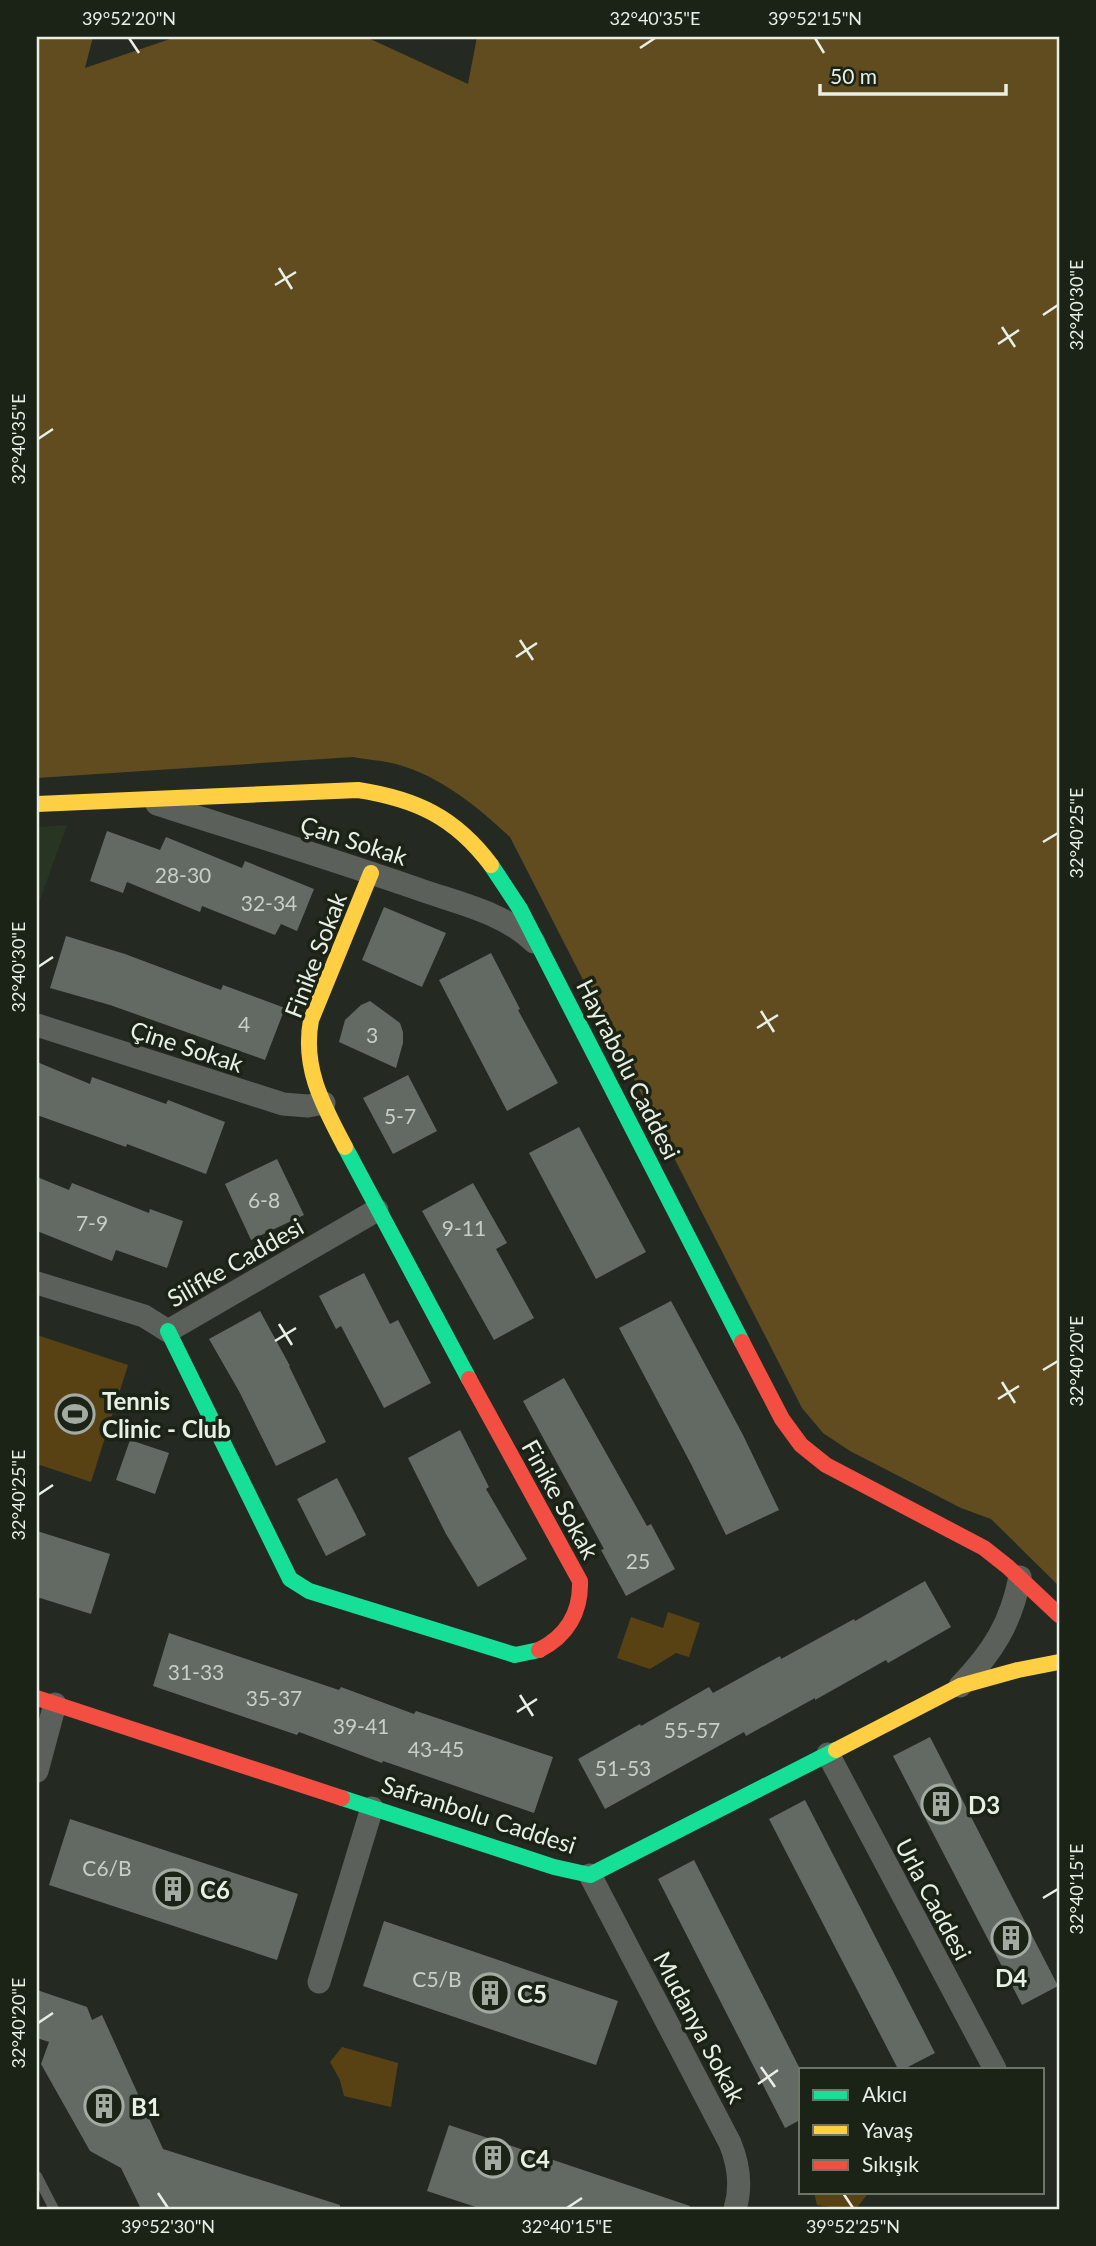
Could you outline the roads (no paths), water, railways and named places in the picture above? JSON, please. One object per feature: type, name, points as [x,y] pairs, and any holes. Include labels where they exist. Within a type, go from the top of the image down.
[{"type":"street","name":"Hayrabolu Caddesi","points":[[37,804],[342,789],[374,792],[415,803],[449,821],[480,849],[508,888],[782,1419],[796,1439],[826,1465],[972,1540],[997,1557],[1059,1615]]},
{"type":"street","name":"Çan Sokak","points":[[140,800],[371,873],[493,915],[515,926],[542,950]]},
{"type":"street","name":"Finike Sokak","points":[[168,1331],[290,1579],[296,1584],[309,1591],[514,1655],[540,1651],[559,1637],[570,1623],[579,1598],[580,1581],[377,1210],[324,1104],[308,1056],[309,1028],[314,1011],[371,873]]},
{"type":"street","name":"Çine Sokak","points":[[37,1026],[283,1104],[324,1104]]},
{"type":"street","name":"Silifke Caddesi","points":[[37,1283],[144,1316],[168,1331],[377,1210]]},
{"type":"street","name":"Safranbolu Caddesi","points":[[960,1686],[995,1646],[1012,1611],[1020,1577]]},
{"type":"street","name":"Safranbolu Caddesi","points":[[46,1701],[567,1871],[590,1875],[960,1686],[1059,1662]]},
{"type":"street","points":[[37,1772],[46,1701]]},
{"type":"street","name":"Urla Caddesi","points":[[828,1754],[994,2068]]},
{"type":"street","points":[[319,1982],[372,1808]]},
{"type":"street","name":"Mudanya Sokak","points":[[590,1875],[730,2143],[739,2179],[735,2209]]},
{"type":"lane","points":[[37,2175],[54,2209]]},
{"type":"place","name":"Tennis Clinic - Club","points":[[75,1414]]},
{"type":"place","name":"D3","points":[[941,1804]]},
{"type":"place","name":"C6","points":[[173,1889]]},
{"type":"place","name":"D4","points":[[1011,1938]]},
{"type":"place","name":"C5","points":[[490,1993]]},
{"type":"place","name":"B1","points":[[104,2106]]},
{"type":"place","name":"C4","points":[[493,2158]]}]
